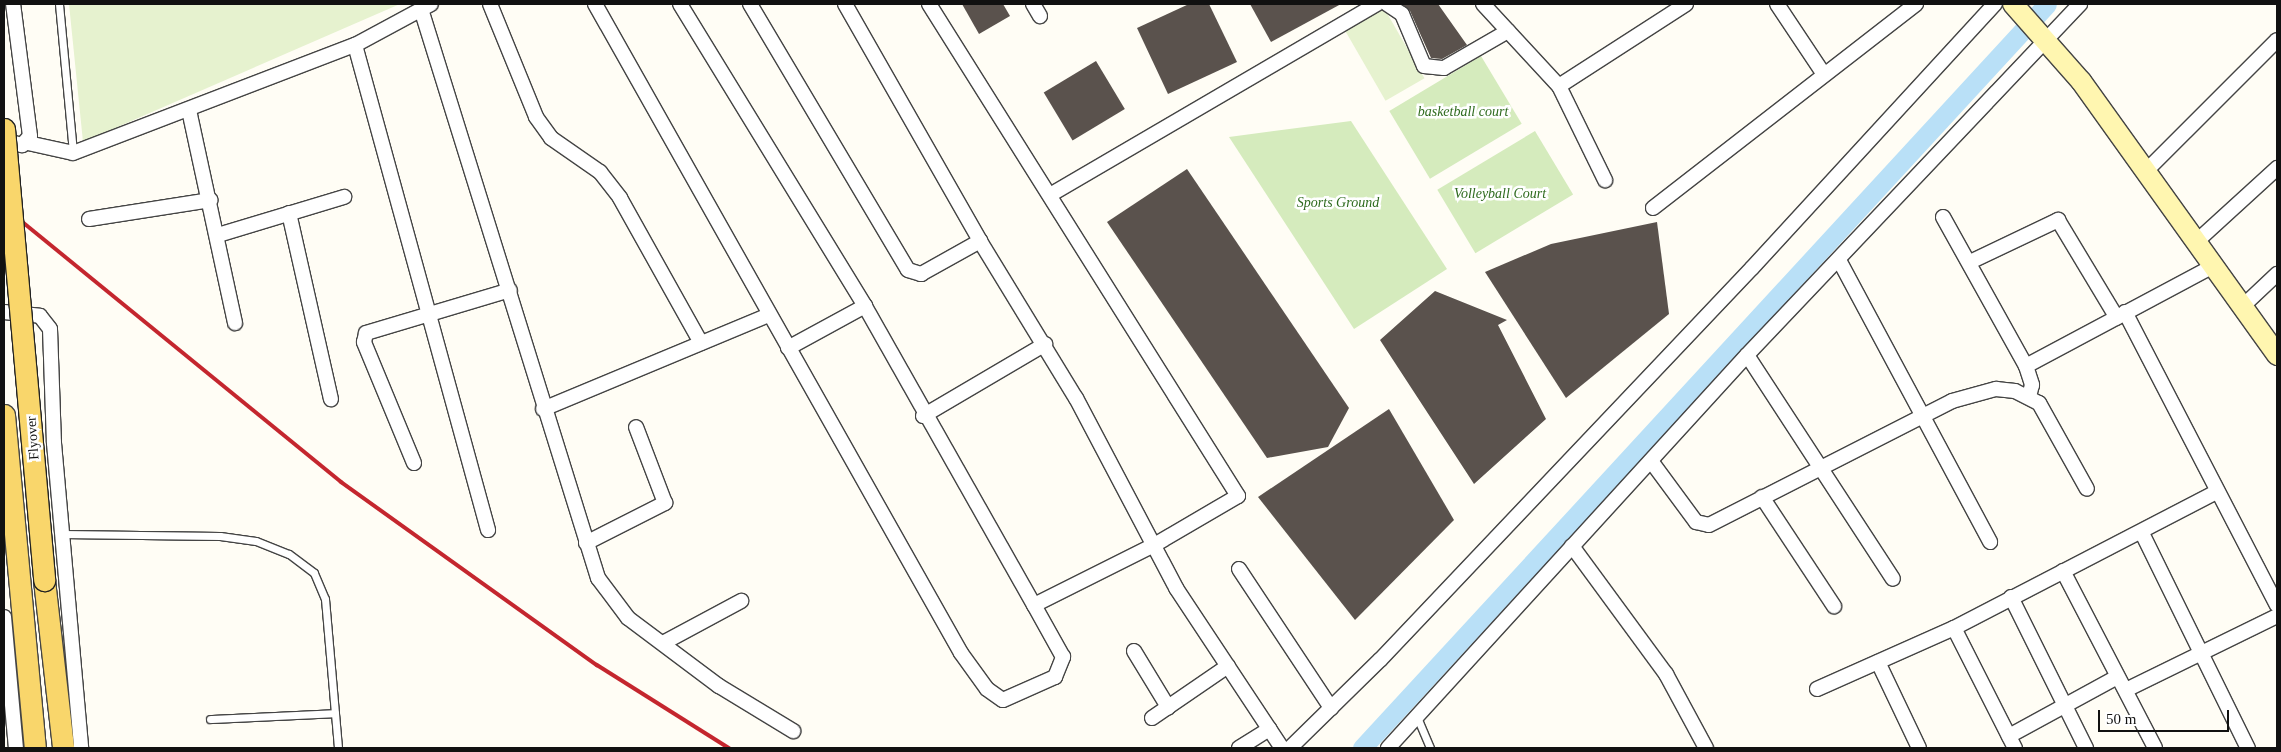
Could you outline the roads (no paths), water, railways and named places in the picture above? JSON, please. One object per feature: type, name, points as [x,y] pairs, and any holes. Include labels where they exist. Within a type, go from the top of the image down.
[{"type":"main road","name":"Flyover","points":[[4,129],[44,580],[63,748]]},
{"type":"main road","name":"Flyover","points":[[4,415],[35,748]]},
{"type":"street","points":[[13,4],[28,143]]},
{"type":"street","points":[[490,4],[536,117],[551,138],[600,172],[620,198],[701,343]]},
{"type":"street","points":[[595,4],[769,315],[846,443],[961,653],[987,689],[1003,700],[1055,677],[1064,664],[1034,605],[923,416],[865,306],[680,4]]},
{"type":"street","points":[[750,4],[908,270],[921,274],[980,241]]},
{"type":"street","points":[[845,4],[980,241],[1045,344],[1154,545],[1228,666],[1282,748]]},
{"type":"street","points":[[930,4],[1238,496],[1154,545],[1034,605]]},
{"type":"street","points":[[1034,4],[1040,16]]},
{"type":"street","points":[[1050,195],[1377,4]]},
{"type":"street","points":[[1386,4],[1402,14],[1424,66],[1444,68],[1508,31]]},
{"type":"street","points":[[1483,4],[1558,86],[1605,180]]},
{"type":"street","points":[[1558,86],[1686,4]]},
{"type":"street","points":[[1777,4],[1823,73]]},
{"type":"street","points":[[1653,208],[1823,73],[1916,4]]},
{"type":"street","points":[[1290,748],[1332,708],[2007,4],[2042,36],[2146,171],[2277,355]]},
{"type":"street","points":[[1388,748],[1747,355],[1839,260],[2042,36],[2080,4]]},
{"type":"street","points":[[4,140],[73,153],[355,45],[426,6],[543,409],[586,543],[610,599],[719,686],[793,731]]},
{"type":"street","points":[[2146,171],[2277,40]]},
{"type":"street","points":[[355,45],[430,310],[488,530]]},
{"type":"street","points":[[189,110],[211,200],[235,323]]},
{"type":"street","points":[[2196,242],[2277,168]]},
{"type":"street","points":[[218,235],[289,212],[344,197]]},
{"type":"street","points":[[89,219],[211,200]]},
{"type":"street","points":[[289,212],[331,399]]},
{"type":"street","points":[[1942,218],[1970,262],[2026,366],[2032,385],[2029,396]]},
{"type":"street","points":[[1970,262],[2058,220],[2065,224],[2121,315],[2277,605]]},
{"type":"street","points":[[1839,260],[1990,542]]},
{"type":"street","points":[[2026,366],[2213,266]]},
{"type":"street","points":[[2243,306],[2277,274]]},
{"type":"street","points":[[414,463],[365,337],[372,328],[430,310],[510,290]]},
{"type":"street","points":[[788,348],[865,306]]},
{"type":"street","points":[[4,312],[40,316],[50,329],[62,534],[81,748]]},
{"type":"street","points":[[543,409],[769,315]]},
{"type":"street","points":[[923,416],[1045,344]]},
{"type":"street","points":[[1747,355],[1893,579]]},
{"type":"street","points":[[1651,462],[1703,526],[1980,390],[1996,389],[2029,396],[2039,404],[2087,489]]},
{"type":"street","points":[[586,543],[665,502],[636,427]]},
{"type":"street","points":[[1816,689],[1954,628],[2011,597],[2142,533],[2216,492]]},
{"type":"street","points":[[1762,498],[1834,606]]},
{"type":"street","points":[[2142,533],[2248,748]]},
{"type":"street","points":[[1572,546],[1666,674],[1706,748]]},
{"type":"street","points":[[1239,568],[1332,708]]},
{"type":"street","points":[[2064,571],[2117,678],[2126,690],[2155,748]]},
{"type":"street","points":[[2011,597],[2086,748]]},
{"type":"street","points":[[664,643],[741,601]]},
{"type":"street","points":[[2126,690],[2277,616]]},
{"type":"street","points":[[4,617],[16,748]]},
{"type":"street","points":[[1954,628],[2013,745],[2064,705],[2117,678]]},
{"type":"street","points":[[1134,651],[1168,707]]},
{"type":"street","points":[[1878,662],[1919,748]]},
{"type":"street","points":[[1152,718],[1228,666]]},
{"type":"street","points":[[1239,748],[1269,729]]},
{"type":"lane","points":[[59,4],[73,153]]},
{"type":"lane","points":[[62,534],[220,536],[256,542],[289,554],[314,574],[325,599],[338,748]]},
{"type":"lane","points":[[210,719],[335,713]]},
{"type":"lane","points":[[1417,717],[1430,748]]},
{"type":"waterway","points":[[1362,748],[2047,4]]},
{"type":"railway","points":[[4,207],[341,482],[597,665],[729,748]]},
{"type":"park label","name":"basketball court","points":[[1463,112]]},
{"type":"park label","name":"Volleyball Court","points":[[1500,194]]},
{"type":"park label","name":"Sports Ground","points":[[1338,203]]}]
